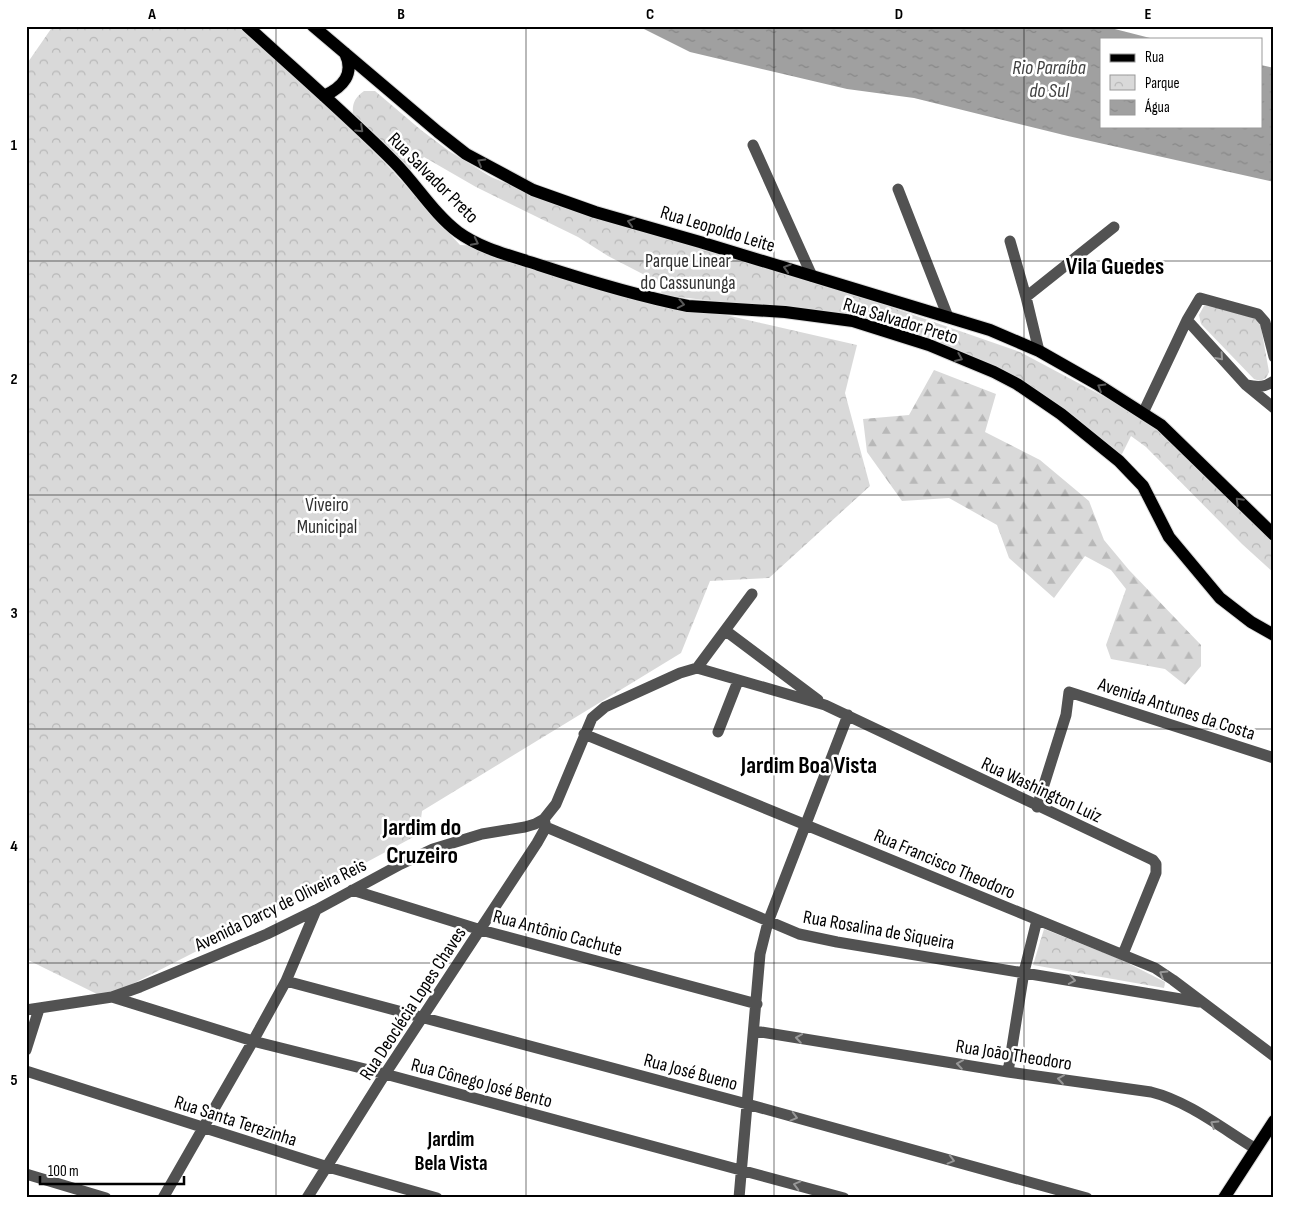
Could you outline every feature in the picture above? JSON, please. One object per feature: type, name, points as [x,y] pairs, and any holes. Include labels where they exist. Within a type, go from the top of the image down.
[{"type":"main road","name":"Rua Salvador Preto","points":[[247,26],[329,100],[405,173],[446,221],[458,232],[483,246],[584,280],[667,302],[688,306],[820,316],[853,321],[929,345],[994,372],[1017,384],[1061,414],[1119,461],[1143,486],[1169,537],[1220,598],[1251,622],[1274,635]]},
{"type":"main road","name":"Rua Leopoldo Leite","points":[[313,26],[466,154],[533,190],[595,212],[990,330],[1039,351],[1161,425],[1274,535]]},
{"type":"main road","points":[[344,52],[349,62],[349,73]]},
{"type":"main road","points":[[329,100],[353,81],[363,68]]},
{"type":"main road","points":[[329,100],[335,89],[349,73],[363,68]]},
{"type":"main road","points":[[1224,1198],[1274,1121]]},
{"type":"street","points":[[753,144],[812,276]]},
{"type":"street","points":[[898,189],[948,317]]},
{"type":"street","points":[[1026,297],[1114,227]]},
{"type":"street","points":[[1010,241],[1039,351]]},
{"type":"street","points":[[1143,413],[1187,320],[1200,298],[1258,314],[1265,322],[1274,357]]},
{"type":"street","points":[[1187,320],[1246,385],[1274,408]]},
{"type":"street","points":[[1246,385],[1257,388],[1267,386],[1274,381]]},
{"type":"street","points":[[697,668],[752,594]]},
{"type":"street","name":"Rua Washington Luiz","points":[[726,631],[825,705]]},
{"type":"street","name":"Rua Washington Luiz","points":[[697,668],[825,705],[1149,857],[1156,864],[1156,873],[1123,954]]},
{"type":"street","name":"Rua Deoclécia Lopes Chaves","points":[[307,1198],[385,1074],[538,843],[545,823],[556,804],[592,718],[605,707],[680,673],[697,668]]},
{"type":"street","points":[[718,732],[738,681]]},
{"type":"street","name":"Avenida Antunes da Costa","points":[[1037,806],[1066,715],[1069,692],[1274,758]]},
{"type":"street","points":[[739,1198],[760,954],[768,922],[848,715]]},
{"type":"street","name":"Rua Francisco Theodoro","points":[[584,734],[1154,968],[1274,1056]]},
{"type":"street","name":"Avenida Darcy de Oliveira Reis","points":[[26,1010],[112,997],[198,964],[316,910],[433,849],[482,834],[545,823]]},
{"type":"street","name":"Rua Rosalina de Siqueira","points":[[545,823],[799,934],[818,939],[1202,1002]]},
{"type":"street","name":"Rua Antônio Cachute","points":[[352,890],[480,930],[757,1004]]},
{"type":"street","points":[[163,1198],[286,981],[316,910]]},
{"type":"street","points":[[1008,1072],[1024,972],[1036,920]]},
{"type":"street","name":"Rua José Bueno","points":[[286,981],[747,1104],[1086,1198]]},
{"type":"street","name":"Rua Cônego José Bento","points":[[112,997],[253,1041],[385,1074],[844,1198]]},
{"type":"street","points":[[26,1050],[39,1009]]},
{"type":"street","name":"Rua João Theodoro","points":[[754,1031],[1008,1072],[1152,1092],[1181,1103],[1256,1149]]},
{"type":"street","name":"Rua Santa Terezinha","points":[[26,1071],[328,1167],[437,1198]]},
{"type":"street","points":[[26,1174],[106,1198]]},
{"type":"green space","name":"Viveiro Municipal","points":[[53,26],[247,26],[385,163],[460,245],[483,246],[652,298],[857,345],[845,393],[870,486],[769,578],[710,581],[681,653],[422,811],[419,834],[287,905],[105,998],[26,959],[26,65]]},
{"type":"green space","name":"Parque Linear do Cassununga","points":[[364,91],[375,91],[449,151],[491,177],[557,204],[879,303],[1020,352],[1161,427],[1274,540],[1274,573],[1242,544],[1146,447],[1131,436],[1121,456],[1073,415],[1045,400],[1018,382],[838,315],[661,295],[662,284],[608,256],[578,237],[476,187],[424,157],[410,170],[353,116],[354,102]]},
{"type":"green space","points":[[1205,304],[1251,317],[1258,321],[1261,327],[1269,372],[1266,378],[1260,381],[1254,379],[1201,324],[1199,315]]},
{"type":"green space","points":[[934,370],[996,394],[985,432],[1040,460],[1089,501],[1104,540],[1129,570],[1201,645],[1201,666],[1185,685],[1165,669],[1111,659],[1106,645],[1126,589],[1111,570],[1085,556],[1054,598],[1009,558],[997,525],[949,498],[902,501],[867,452],[863,419],[909,415]]},
{"type":"green space","points":[[1044,929],[1122,960],[1165,982],[1164,988],[1033,965]]},
{"type":"water","name":"Rio Paraíba do Sul","points":[[638,26],[1103,26],[1150,38],[1100,38],[1100,128],[1262,128],[1262,65],[1274,68],[1274,182],[1068,136],[914,98],[847,89],[690,52]]},
{"type":"district","name":"Vila Guedes","points":[[1115,266]]},
{"type":"district","name":"Jardim Boa Vista","points":[[809,765]]},
{"type":"district","name":"Jardim do Cruzeiro","points":[[422,841]]},
{"type":"district","name":"Jardim Bela Vista","points":[[451,1151]]}]
